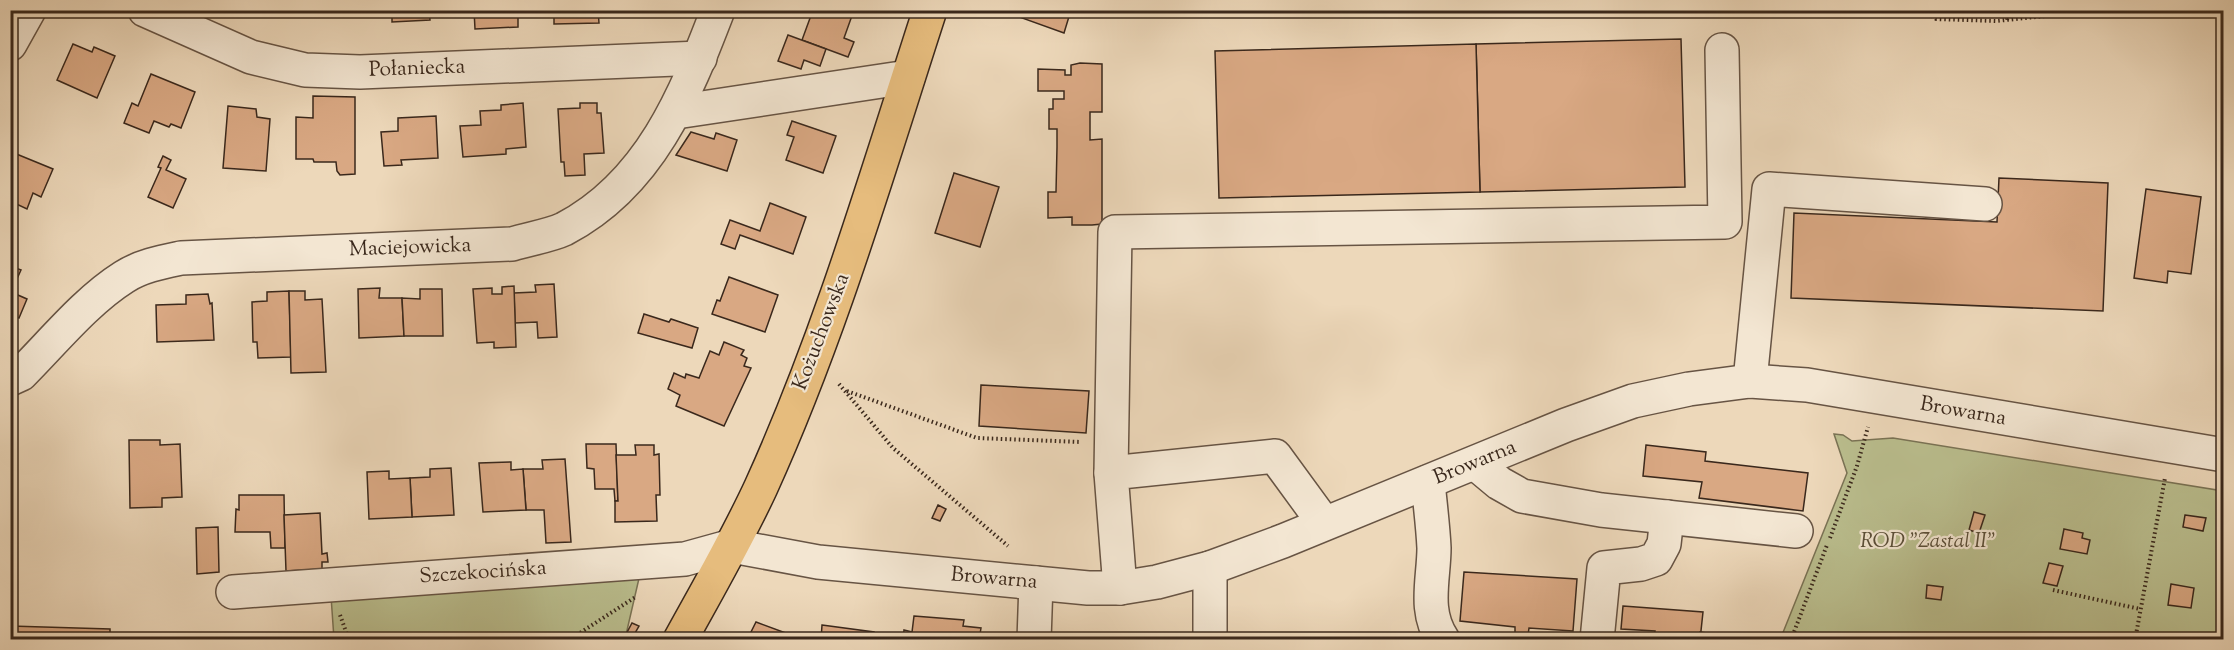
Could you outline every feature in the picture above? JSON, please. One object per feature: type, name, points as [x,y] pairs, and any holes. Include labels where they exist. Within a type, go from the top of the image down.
[{"type":"main road","name":"Kożuchowska","points":[[680,639],[732,546],[761,486],[832,311],[930,10]]},
{"type":"street","points":[[10,44],[29,10]]},
{"type":"street","name":"Połaniecka","points":[[145,10],[251,57],[305,70],[360,72],[700,58]]},
{"type":"street","name":"Maciejowicka","points":[[16,376],[93,302],[124,277],[152,264],[181,258],[512,244],[562,230],[606,202],[644,161],[676,112],[718,10]]},
{"type":"street","points":[[1120,588],[1111,458],[1115,232],[1725,222],[1722,50]]},
{"type":"street","points":[[676,112],[909,77]]},
{"type":"street","points":[[1750,381],[1769,189],[1985,204]]},
{"type":"street","name":"Browarna","points":[[732,546],[818,562],[1036,583],[1120,588],[1157,582],[1210,568],[1566,425],[1633,401],[1689,389],[1750,381],[1807,385],[2223,455]]},
{"type":"street","points":[[1111,458],[1275,456],[1324,523]]},
{"type":"street","points":[[1475,463],[1499,483],[1522,496],[1601,510],[1796,531]]},
{"type":"street","points":[[1428,482],[1434,550],[1429,603],[1438,633],[1443,639]]},
{"type":"street","points":[[1597,639],[1604,568],[1641,564],[1656,559],[1664,544],[1668,517]]},
{"type":"street","name":"Szczekocińska","points":[[233,592],[685,559],[732,546]]},
{"type":"street","points":[[1210,568],[1210,639]]},
{"type":"street","points":[[1034,639],[1036,583]]},
{"type":"path","points":[[1925,10],[1936,19],[2007,20],[2065,14],[2078,10]]},
{"type":"path","points":[[2007,20],[2010,10]]},
{"type":"path","points":[[834,379],[847,391],[893,448],[1013,551]]},
{"type":"path","points":[[847,391],[977,438],[1111,458]]},
{"type":"path","points":[[1791,639],[1857,466],[1876,397]]},
{"type":"path","points":[[2135,639],[2172,447]]},
{"type":"path","points":[[2053,590],[2140,609]]},
{"type":"path","points":[[569,639],[638,595]]},
{"type":"green space","name":"ROD \"Zastal II\"","points":[[1834,434],[1843,435],[1852,441],[1893,438],[2223,491],[2223,639],[1780,640],[1847,473]]},
{"type":"green space","points":[[640,574],[625,639],[334,639],[331,596]]},
{"type":"building","points":[[392,10],[429,10],[430,20],[392,22]]},
{"type":"building","points":[[474,10],[518,10],[518,27],[475,29]]},
{"type":"building","points":[[554,10],[598,10],[599,23],[554,24]]},
{"type":"building","points":[[813,10],[854,10],[844,38],[854,42],[848,57],[802,40]]},
{"type":"building","points":[[1000,10],[1071,10],[1064,33]]},
{"type":"building","points":[[788,35],[826,49],[820,66],[804,60],[801,69],[778,61]]},
{"type":"building","points":[[1681,39],[1685,187],[1480,192],[1476,44]]},
{"type":"building","points":[[73,44],[92,52],[94,47],[115,56],[97,98],[57,80]]},
{"type":"building","points":[[1476,44],[1480,192],[1219,198],[1215,51]]},
{"type":"building","points":[[1102,64],[1102,112],[1090,112],[1090,140],[1102,139],[1102,224],[1072,225],[1072,217],[1048,218],[1048,192],[1056,192],[1057,147],[1057,129],[1049,129],[1049,109],[1053,109],[1053,99],[1064,99],[1064,91],[1038,91],[1038,69],[1065,70],[1065,75],[1071,75],[1071,65]]},
{"type":"building","points":[[151,74],[195,92],[181,128],[171,124],[169,127],[154,121],[149,133],[124,123],[132,103],[138,106]]},
{"type":"building","points":[[313,96],[355,97],[355,174],[340,175],[336,162],[296,159],[296,117],[313,118]]},
{"type":"building","points":[[523,103],[526,147],[506,149],[506,154],[463,157],[460,126],[481,125],[480,111],[501,110],[501,105]]},
{"type":"building","points":[[580,103],[597,103],[597,113],[601,113],[604,153],[584,154],[585,175],[565,176],[564,162],[561,162],[558,109],[580,108]]},
{"type":"building","points":[[228,106],[256,109],[257,117],[270,119],[266,171],[223,168]]},
{"type":"building","points":[[436,116],[438,158],[401,160],[402,165],[384,166],[381,132],[398,131],[398,118]]},
{"type":"building","points":[[792,121],[836,136],[823,173],[786,160],[794,137],[787,135]]},
{"type":"building","points":[[691,132],[714,139],[716,133],[737,140],[727,171],[676,155]]},
{"type":"building","points":[[14,153],[53,169],[41,197],[33,193],[27,209],[10,201],[10,162]]},
{"type":"building","points":[[163,156],[171,160],[166,170],[186,179],[173,208],[148,197],[161,168],[158,167]]},
{"type":"building","points":[[954,173],[999,187],[980,247],[935,233]]},
{"type":"building","points":[[1999,178],[2108,183],[2103,311],[1791,298],[1794,213],[1997,222]]},
{"type":"building","points":[[2146,189],[2201,197],[2191,274],[2168,271],[2167,283],[2134,278]]},
{"type":"building","points":[[770,203],[806,217],[793,254],[740,235],[735,249],[721,244],[730,220],[760,231]]},
{"type":"building","points":[[10,266],[21,270],[11,292],[27,299],[19,318],[10,314]]},
{"type":"building","points":[[729,277],[778,295],[765,332],[712,314],[717,300],[720,301]]},
{"type":"building","points":[[554,284],[557,337],[538,338],[537,322],[515,323],[514,293],[536,292],[535,285]]},
{"type":"building","points":[[514,286],[516,347],[494,348],[494,342],[477,343],[473,289],[492,288],[492,294],[502,294],[502,287]]},
{"type":"building","points":[[380,288],[379,298],[402,298],[404,336],[359,338],[358,289]]},
{"type":"building","points":[[420,289],[442,289],[443,336],[404,336],[402,298],[420,299]]},
{"type":"building","points":[[289,291],[291,357],[258,358],[257,342],[253,342],[252,302],[267,301],[267,292]]},
{"type":"building","points":[[289,291],[305,291],[305,300],[322,299],[326,372],[291,373]]},
{"type":"building","points":[[208,294],[210,304],[212,303],[214,340],[157,342],[156,305],[186,304],[186,295]]},
{"type":"building","points":[[644,314],[669,322],[671,319],[698,328],[692,348],[638,333]]},
{"type":"building","points":[[724,342],[744,350],[741,355],[747,358],[744,366],[751,368],[724,426],[676,406],[680,395],[668,389],[674,373],[685,378],[686,374],[699,378],[710,351],[719,355]]},
{"type":"building","points":[[981,385],[1089,391],[1086,433],[979,426]]},
{"type":"building","points":[[129,440],[160,440],[160,445],[180,444],[182,497],[162,498],[162,507],[130,508]]},
{"type":"building","points":[[586,444],[616,444],[618,501],[615,501],[614,489],[595,489],[594,469],[587,468]]},
{"type":"building","points":[[635,445],[654,445],[654,455],[659,454],[660,495],[656,495],[657,521],[615,522],[615,501],[618,501],[616,455],[636,455]]},
{"type":"building","points":[[1646,445],[1706,452],[1705,461],[1808,473],[1803,511],[1699,498],[1702,482],[1643,476]]},
{"type":"building","points":[[565,459],[571,542],[546,543],[544,510],[526,510],[523,469],[543,469],[542,460]]},
{"type":"building","points":[[511,462],[511,470],[523,469],[526,510],[483,512],[479,463]]},
{"type":"building","points":[[451,468],[454,515],[412,517],[410,478],[430,477],[430,469]]},
{"type":"building","points":[[389,471],[389,479],[410,478],[412,517],[369,519],[367,472]]},
{"type":"building","points":[[239,495],[284,495],[285,548],[271,548],[270,532],[235,532]]},
{"type":"building","points":[[938,505],[946,509],[940,521],[932,518]]},
{"type":"building","points":[[1974,512],[1985,515],[1979,533],[1969,530]]},
{"type":"building","points":[[320,513],[322,554],[327,553],[328,562],[322,562],[322,569],[286,571],[284,515]]},
{"type":"building","points":[[2185,515],[2206,518],[2203,531],[2183,527]]},
{"type":"building","points":[[218,527],[219,572],[197,574],[196,528]]},
{"type":"building","points":[[2064,529],[2083,533],[2082,538],[2090,540],[2087,554],[2060,549]]},
{"type":"building","points":[[2049,563],[2063,566],[2057,586],[2043,583]]},
{"type":"building","points":[[1464,572],[1577,579],[1573,631],[1529,628],[1528,635],[1515,634],[1515,627],[1460,621]]},
{"type":"building","points":[[2171,584],[2194,588],[2191,608],[2168,605]]},
{"type":"building","points":[[1927,585],[1943,587],[1941,600],[1926,598]]},
{"type":"building","points":[[1623,606],[1703,612],[1700,640],[1654,640],[1655,631],[1621,629]]},
{"type":"building","points":[[914,616],[964,620],[963,626],[981,628],[979,640],[903,640],[904,630],[912,632]]},
{"type":"building","points":[[756,622],[791,635],[789,640],[747,640]]},
{"type":"building","points":[[632,623],[639,626],[631,640],[627,640],[624,638]]},
{"type":"building","points":[[822,625],[874,632],[873,640],[821,640]]},
{"type":"building","points":[[10,626],[110,629],[110,640],[10,640]]},
{"type":"building","points":[[1700,632],[1720,635],[1769,640],[1700,640]]}]
